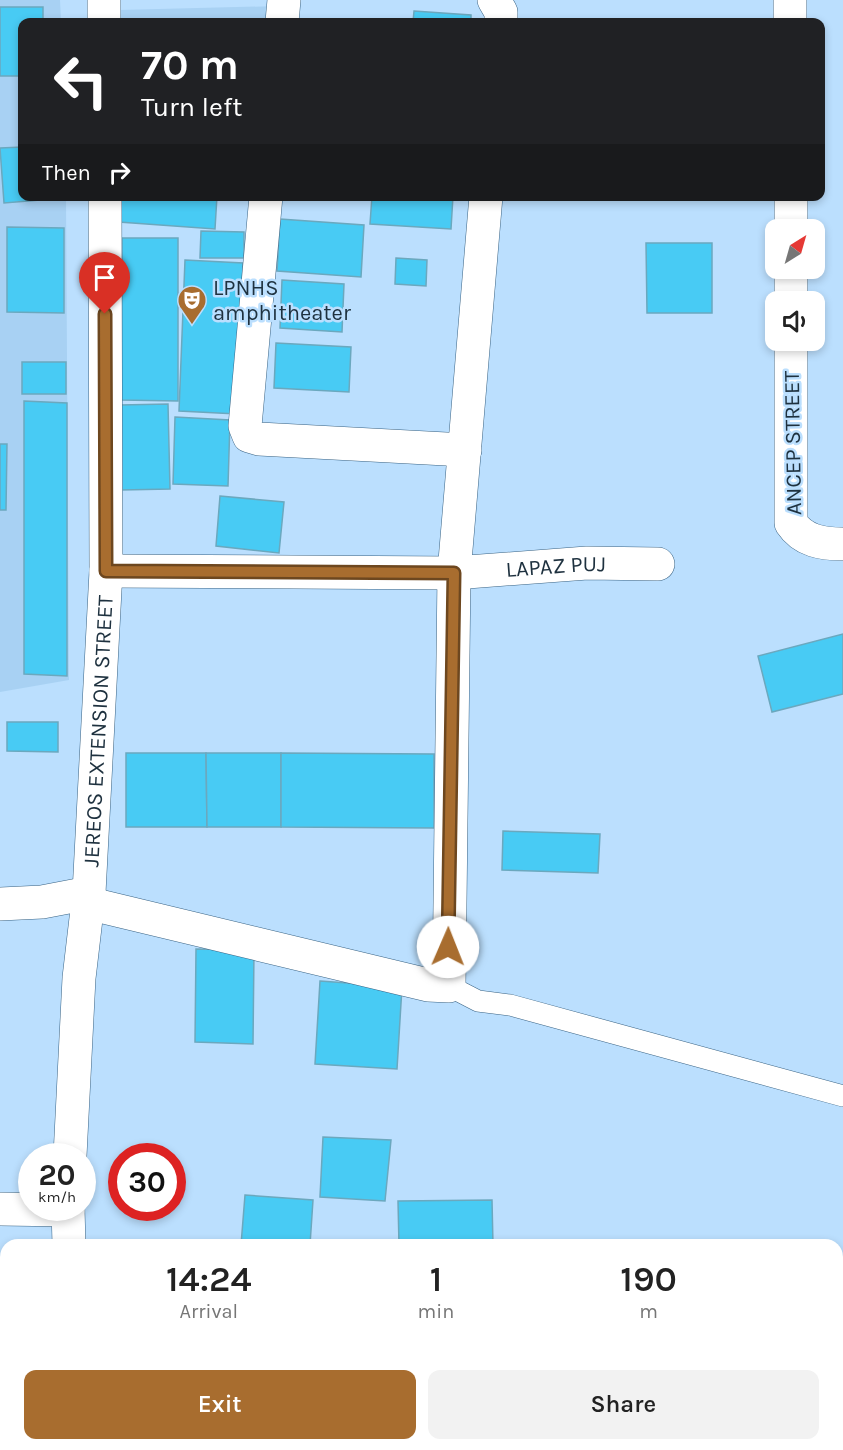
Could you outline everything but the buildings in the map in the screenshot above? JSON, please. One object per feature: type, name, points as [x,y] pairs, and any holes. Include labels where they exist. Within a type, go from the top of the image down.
[{"type":"street","points":[[104,0],[104,18]]},
{"type":"street","points":[[282,18],[284,0]]},
{"type":"street","points":[[494,0],[501,12],[501,18]]},
{"type":"street","points":[[790,0],[790,18]]},
{"type":"street","name":"JEREOS EXTENSION STREET","points":[[71,1143],[79,978],[88,898],[106,571],[105,201]]},
{"type":"street","points":[[266,201],[244,426],[249,436],[259,439],[465,450]]},
{"type":"street","points":[[0,904],[88,898],[428,985],[448,986],[454,573],[486,201]]},
{"type":"street","points":[[791,201],[791,219]]},
{"type":"street","name":"ANCEP STREET","points":[[791,351],[791,523],[798,533],[808,539],[843,544]]},
{"type":"street","name":"LAPAZ PUJ","points":[[106,571],[454,573],[587,563],[658,564]]},
{"type":"street","points":[[0,1209],[18,1209]]},
{"type":"street","points":[[68,1221],[69,1239]]},
{"type":"lane","points":[[448,986],[478,1000],[510,1005],[843,1096]]},
{"type":"shaded area","points":[[0,0],[60,0],[61,18],[18,18],[18,201],[66,201],[69,680],[0,692]]},
{"type":"shaded area","points":[[279,6],[278,18],[119,18],[119,10]]},
{"type":"place","name":"LPNHS amphitheater","points":[[192,326]]},
{"type":"route","points":[[105,314],[106,571],[454,573],[448,947]]}]
